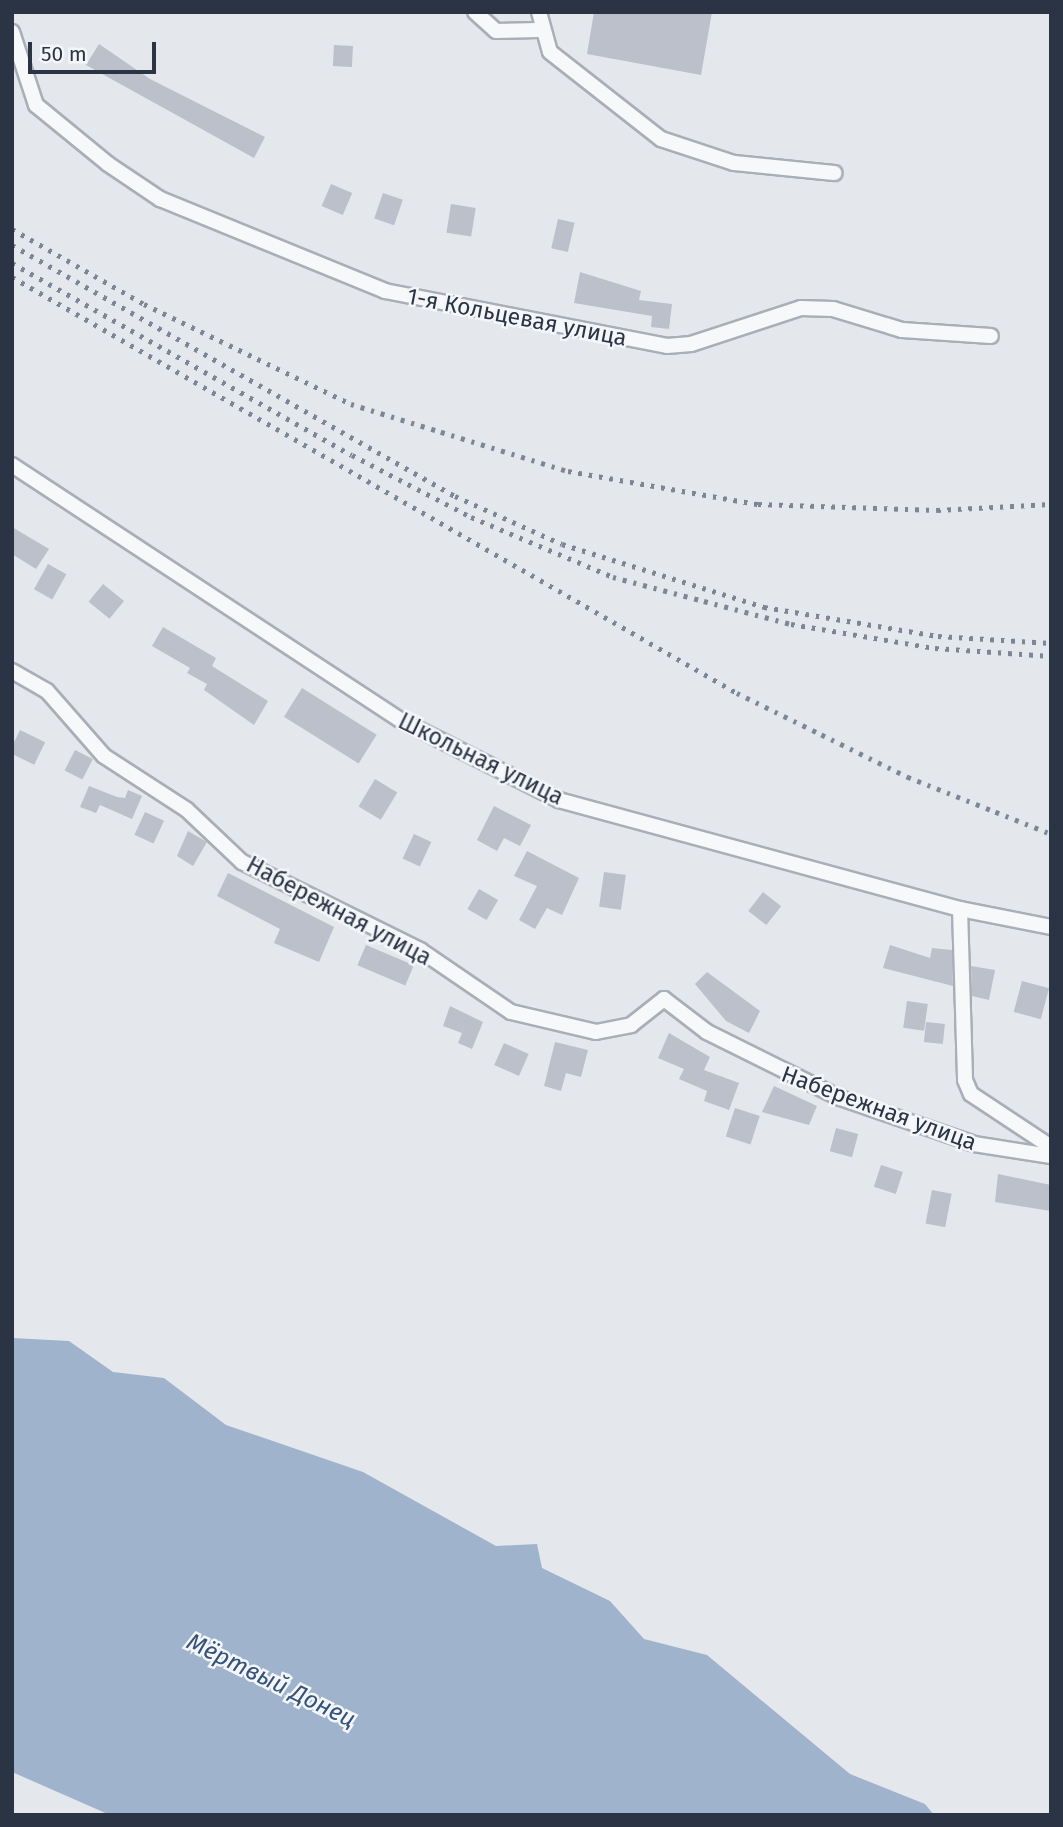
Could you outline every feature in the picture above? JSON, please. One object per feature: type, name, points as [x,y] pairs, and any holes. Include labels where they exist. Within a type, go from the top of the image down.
[{"type":"street","points":[[475,12],[496,31],[539,30]]},
{"type":"street","points":[[539,12],[539,30],[550,52],[597,94],[661,139],[734,163],[835,173]]},
{"type":"street","name":"1-я Кольцевая улица","points":[[12,32],[36,105],[108,164],[160,199],[384,292],[667,346],[691,344],[801,308],[833,309],[902,330],[991,337]]},
{"type":"street","name":"Школьная улица","points":[[12,464],[402,722],[480,764],[559,800],[650,828],[960,909],[1051,927]]},
{"type":"street","name":"Набережная улица","points":[[12,671],[47,691],[104,756],[187,810],[242,862],[420,950],[511,1012],[596,1032],[631,1026],[664,999],[707,1032],[840,1098],[974,1144],[1051,1156]]},
{"type":"street","name":"Набережная улица","points":[[960,909],[965,1080],[971,1094],[1051,1147]]},
{"type":"water","name":"Мёртвый Донец","points":[[12,1338],[69,1341],[113,1372],[164,1378],[226,1425],[363,1472],[496,1546],[537,1544],[542,1568],[610,1601],[644,1639],[707,1655],[850,1774],[925,1804],[934,1815],[110,1815],[12,1772]]},
{"type":"building","points":[[594,12],[712,12],[701,75],[587,54]]},
{"type":"building","points":[[99,44],[150,79],[265,137],[254,158],[86,65]]},
{"type":"building","points":[[334,45],[353,46],[352,67],[333,66]]},
{"type":"building","points":[[331,184],[352,193],[343,215],[322,206]]},
{"type":"building","points":[[383,193],[403,200],[394,225],[374,219]]},
{"type":"building","points":[[451,204],[476,208],[471,237],[446,233]]},
{"type":"building","points":[[558,219],[575,223],[568,252],[551,248]]},
{"type":"building","points":[[580,272],[641,291],[639,300],[672,304],[669,329],[651,327],[652,316],[574,303]]},
{"type":"building","points":[[12,527],[49,549],[36,569],[12,554]]},
{"type":"building","points":[[48,564],[66,574],[52,600],[34,589]]},
{"type":"building","points":[[103,584],[124,601],[110,619],[89,602]]},
{"type":"building","points":[[163,627],[216,658],[212,666],[268,701],[254,725],[204,690],[207,684],[187,673],[190,668],[152,646]]},
{"type":"building","points":[[302,688],[377,735],[359,763],[284,717]]},
{"type":"building","points":[[20,730],[45,742],[34,765],[12,754],[12,746]]},
{"type":"building","points":[[75,750],[93,759],[82,780],[65,770]]},
{"type":"building","points":[[375,779],[397,792],[381,820],[359,806]]},
{"type":"building","points":[[89,786],[117,797],[125,798],[128,790],[142,796],[132,819],[100,805],[96,813],[80,807]]},
{"type":"building","points":[[494,806],[531,825],[520,846],[504,838],[497,851],[477,840]]},
{"type":"building","points":[[145,812],[164,821],[153,844],[134,835]]},
{"type":"building","points":[[188,831],[207,842],[193,866],[177,856]]},
{"type":"building","points":[[414,834],[431,842],[420,867],[403,858]]},
{"type":"building","points":[[527,851],[579,878],[562,915],[547,908],[535,929],[519,920],[537,886],[514,876]]},
{"type":"building","points":[[604,872],[626,875],[621,910],[599,907]]},
{"type":"building","points":[[228,873],[334,927],[319,962],[274,943],[280,929],[217,896]]},
{"type":"building","points":[[479,889],[498,900],[487,920],[468,909]]},
{"type":"building","points":[[763,892],[781,906],[766,925],[748,911]]},
{"type":"building","points":[[366,945],[414,965],[405,986],[357,965]]},
{"type":"building","points":[[890,945],[930,958],[932,948],[952,950],[953,986],[883,968]]},
{"type":"building","points":[[971,966],[995,970],[989,1000],[972,996]]},
{"type":"building","points":[[707,972],[760,1011],[749,1033],[726,1021],[695,984]]},
{"type":"building","points":[[1022,981],[1049,988],[1041,1019],[1014,1012]]},
{"type":"building","points":[[907,1001],[928,1004],[924,1031],[903,1028]]},
{"type":"building","points":[[450,1006],[483,1022],[472,1049],[458,1043],[462,1033],[443,1026]]},
{"type":"building","points":[[926,1022],[945,1024],[943,1044],[924,1042]]},
{"type":"building","points":[[669,1033],[710,1057],[704,1070],[739,1083],[729,1110],[704,1101],[707,1091],[679,1079],[684,1069],[658,1058]]},
{"type":"building","points":[[555,1042],[588,1050],[581,1077],[566,1073],[561,1091],[544,1086]]},
{"type":"building","points":[[504,1043],[529,1054],[519,1076],[494,1065]]},
{"type":"building","points":[[774,1086],[817,1106],[809,1125],[762,1112]]},
{"type":"building","points":[[735,1108],[760,1116],[750,1145],[726,1137]]},
{"type":"building","points":[[836,1128],[858,1134],[852,1157],[830,1151]]},
{"type":"building","points":[[881,1165],[903,1172],[896,1194],[874,1187]]},
{"type":"building","points":[[998,1174],[1051,1185],[1051,1211],[995,1202]]},
{"type":"building","points":[[932,1190],[952,1194],[945,1227],[926,1223]]},
{"type":"railway","points":[[12,229],[144,304],[351,404],[568,471],[758,504],[937,510],[1051,504]]},
{"type":"railway","points":[[12,245],[455,496],[562,544],[764,607],[938,636],[1051,643]]},
{"type":"railway","points":[[12,263],[352,455],[471,517],[613,577],[791,624],[935,648],[1051,656]]},
{"type":"railway","points":[[12,277],[737,693],[908,777],[1051,834]]}]
